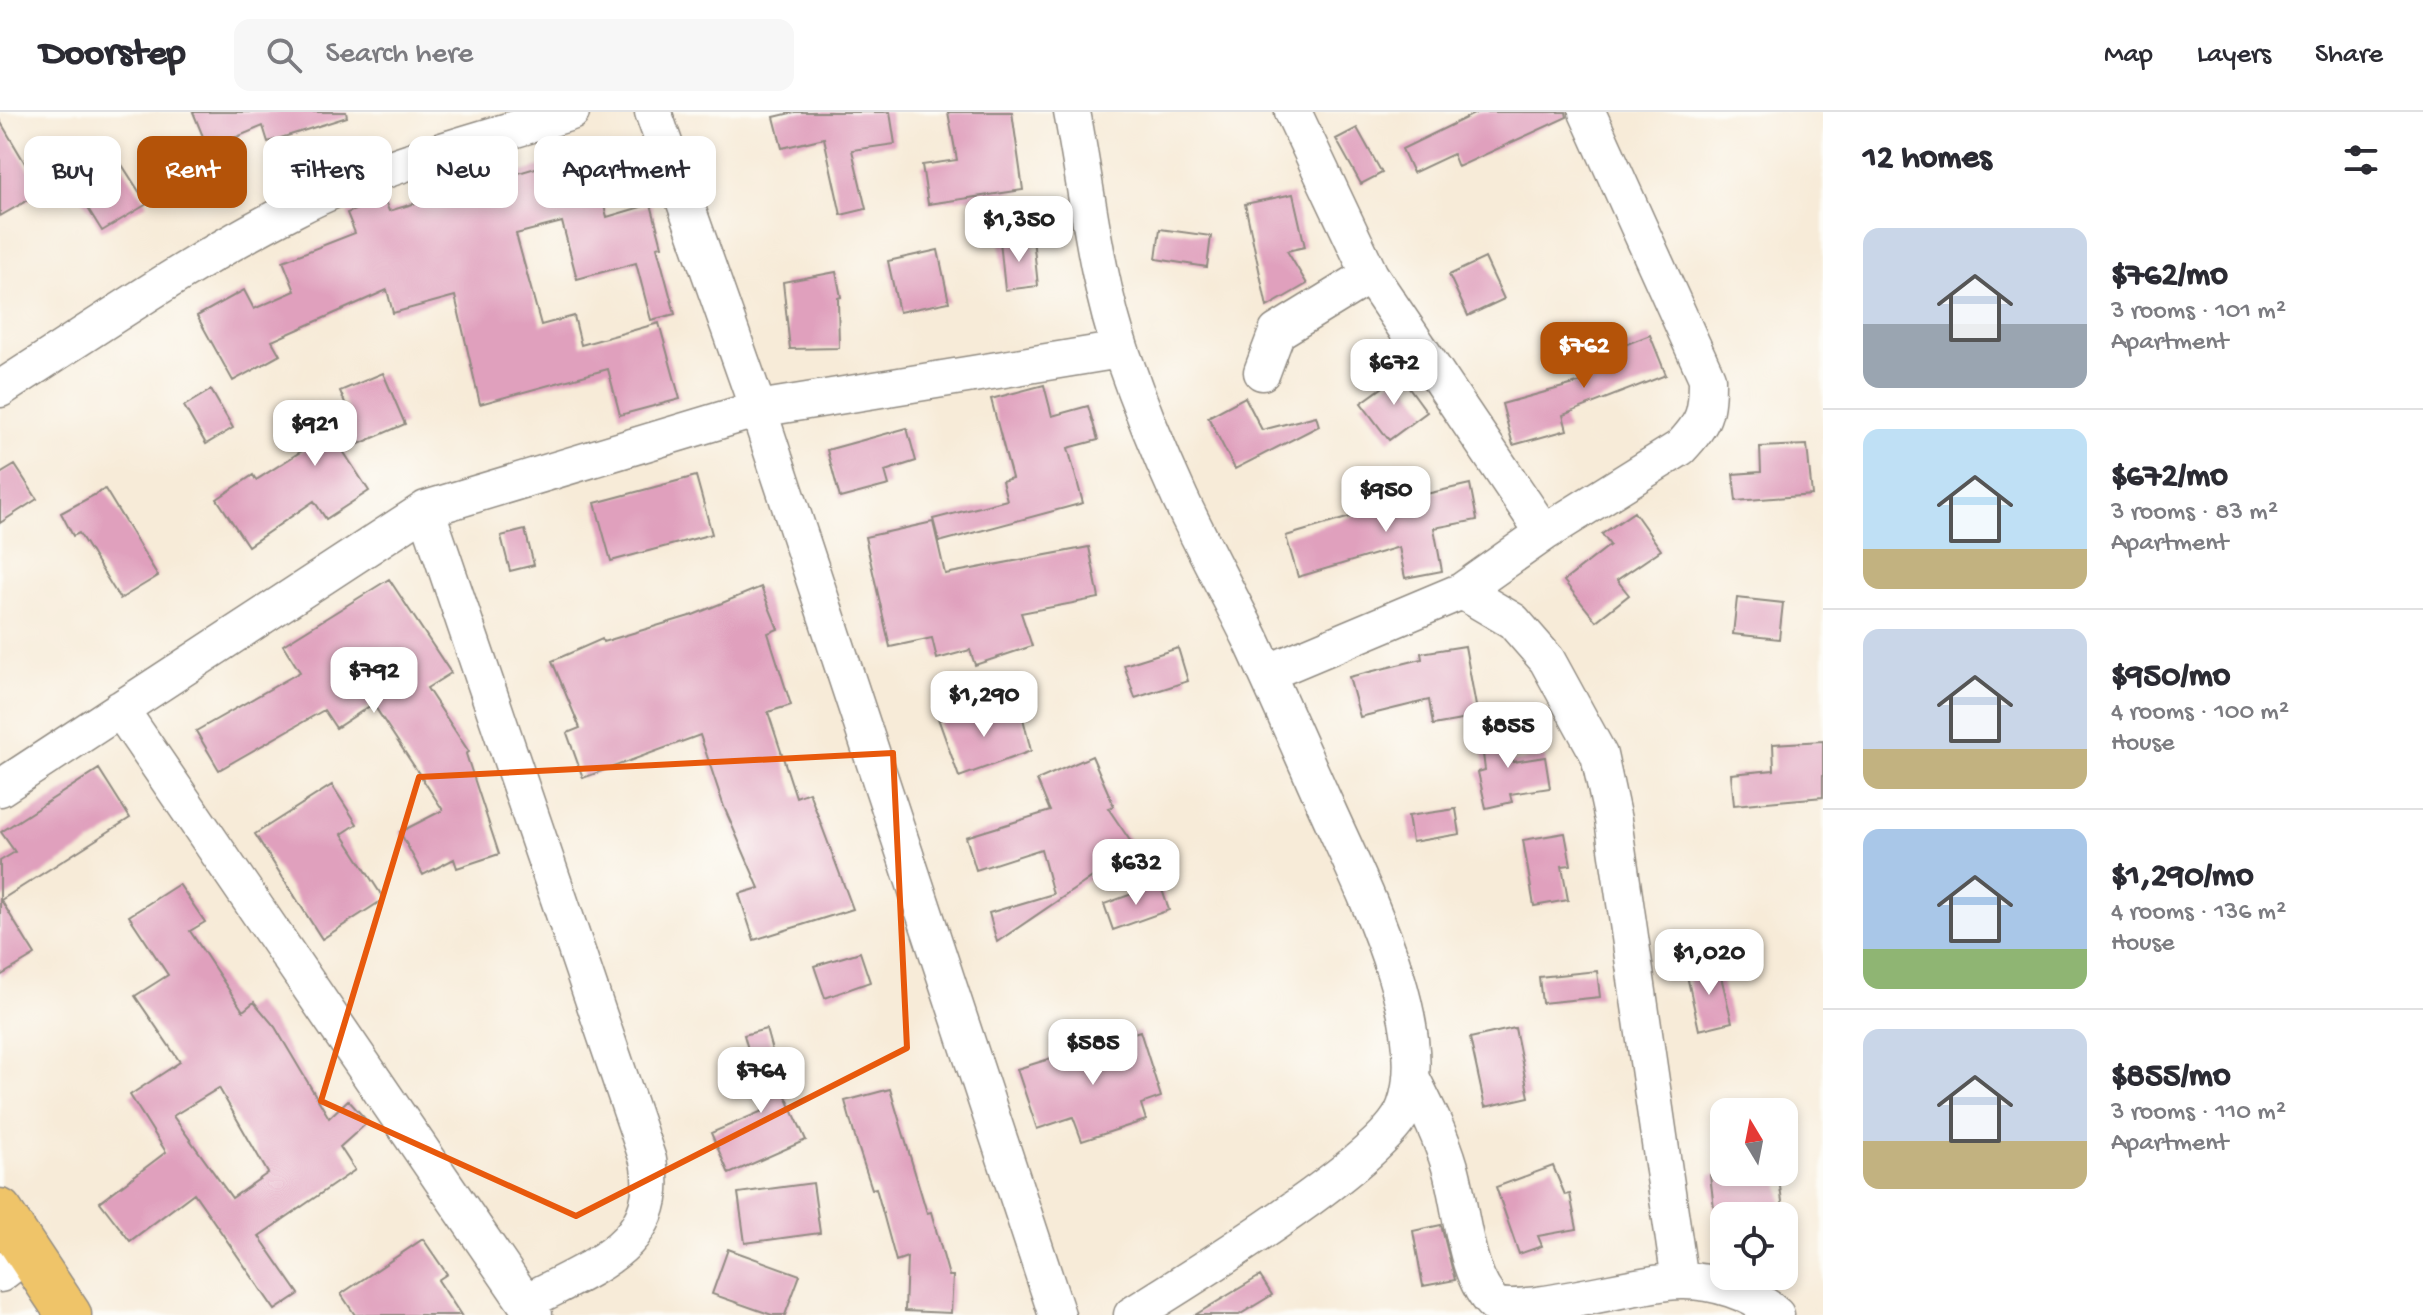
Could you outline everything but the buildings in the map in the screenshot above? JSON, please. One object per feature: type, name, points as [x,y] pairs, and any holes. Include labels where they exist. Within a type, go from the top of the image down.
[{"type":"highway","points":[[0,1211],[14,1263],[69,1315]]},
{"type":"street","points":[[0,389],[213,254],[296,207],[355,181],[571,112]]},
{"type":"street","points":[[653,112],[758,409],[1057,1315]]},
{"type":"street","points":[[1072,112],[1120,350],[1180,498],[1267,673],[1380,929],[1398,986],[1408,1033],[1411,1077],[1405,1109],[1394,1125],[1355,1162],[1209,1266],[1132,1315]]},
{"type":"street","points":[[1293,112],[1370,275],[1544,533]]},
{"type":"street","points":[[1267,673],[1462,591],[1544,533],[1680,448],[1698,429],[1707,409],[1707,378],[1587,112]]},
{"type":"street","points":[[1262,372],[1277,332],[1370,275]]},
{"type":"street","points":[[0,788],[426,509],[758,409],[1120,350]]},
{"type":"street","points":[[120,709],[530,1309],[621,1250],[639,1229],[653,1185],[648,1160],[426,509]]},
{"type":"street","points":[[1462,591],[1513,621],[1547,660],[1599,755],[1613,820],[1680,1281]]},
{"type":"street","points":[[1411,1077],[1439,1134],[1451,1169],[1477,1281],[1497,1307],[1522,1314],[1550,1313],[1680,1281],[1749,1295],[1776,1315]]},
{"type":"highlighted area","points":[[893,753],[907,1048],[576,1216],[321,1101],[419,777]]}]
